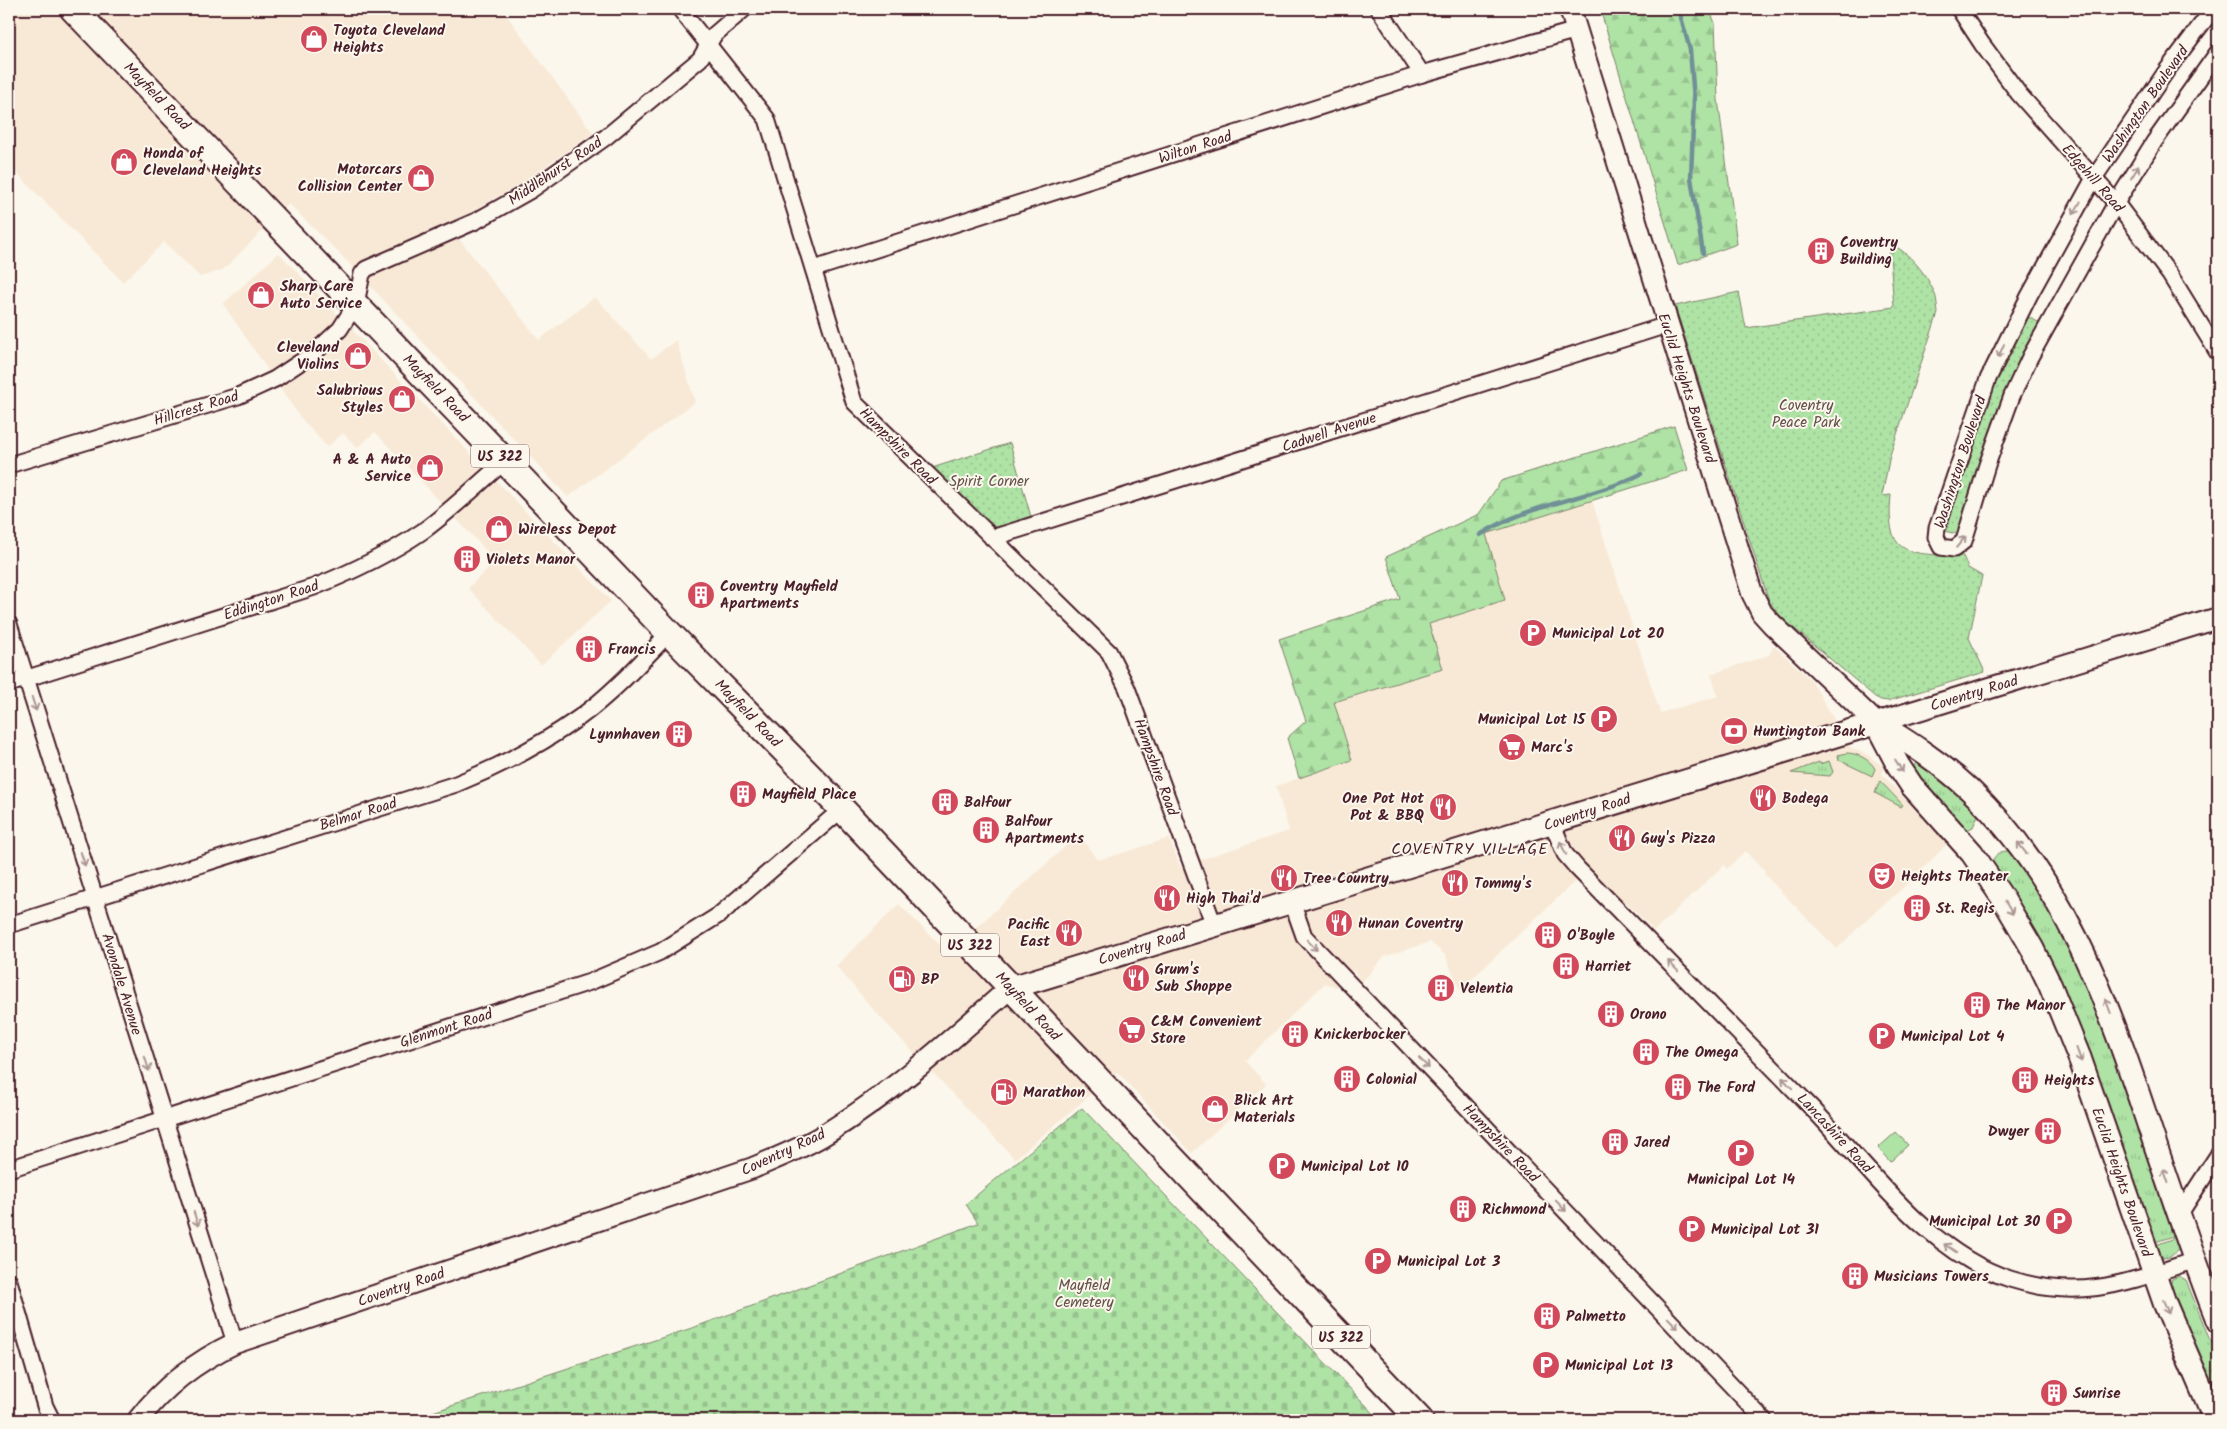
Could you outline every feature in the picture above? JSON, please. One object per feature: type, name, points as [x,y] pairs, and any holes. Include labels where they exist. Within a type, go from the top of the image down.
[{"type":"main road","name":"Mayfield Road","points":[[73,9],[670,633],[842,809],[1420,1420]]},
{"type":"main road","name":"Coventry Road","points":[[1010,988],[1876,723]]},
{"type":"main road","name":"Euclid Heights Boulevard","points":[[1876,723],[1930,756],[1970,790],[2005,827],[2027,855],[2050,891],[2080,944],[2108,1008],[2179,1215],[2218,1320]]},
{"type":"main road","name":"Euclid Heights Boulevard","points":[[1876,723],[1907,779],[1972,853],[2002,897],[2032,948],[2050,985],[2080,1059],[2153,1274],[2178,1337],[2215,1420]]},
{"type":"street","name":"Hampshire Road","points":[[680,9],[767,119],[854,402],[1109,652],[1118,668],[1214,925]]},
{"type":"street","name":"Middlehurst Road","points":[[356,304],[362,274],[366,269],[476,222],[531,190],[584,153],[637,112],[700,59],[714,35],[744,9]]},
{"type":"street","points":[[1379,9],[1422,74]]},
{"type":"street","name":"Euclid Heights Boulevard","points":[[1570,9],[1667,325],[1756,602],[1772,624],[1876,723]]},
{"type":"street","name":"Edgehill Road","points":[[1958,9],[2019,94],[2116,203],[2170,275],[2218,353]]},
{"type":"street","name":"Washington Boulevard","points":[[2213,9],[2152,91],[2094,178],[2029,296],[1988,379],[1937,528],[1936,537],[1941,548],[1954,549],[1964,541],[1987,465],[2012,396],[2058,305],[2116,203],[2154,142],[2218,52]]},
{"type":"street","name":"Wilton Road","points":[[814,269],[1422,74],[1577,30]]},
{"type":"street","name":"Hillcrest Road","points":[[9,465],[238,396],[258,387],[275,379],[314,353],[340,329],[356,304]]},
{"type":"street","name":"Cadwell Avenue","points":[[992,538],[1667,325]]},
{"type":"street","name":"Eddington Road","points":[[9,684],[314,587],[344,575],[424,530],[505,461]]},
{"type":"street","name":"Coventry Road","points":[[1876,723],[2218,618]]},
{"type":"street","name":"Avondale Avenue","points":[[9,624],[96,897],[163,1119],[235,1343]]},
{"type":"street","name":"Belmar Road","points":[[9,925],[456,784],[493,769],[528,751],[581,716],[619,683],[670,633]]},
{"type":"street","name":"Glenmont Road","points":[[9,1169],[590,982],[660,952],[719,915],[842,809]]},
{"type":"street","name":"Lancashire Road","points":[[1552,823],[1565,854],[1577,868],[1808,1104],[1933,1236],[1949,1249],[1992,1272],[2026,1283],[2074,1290],[2122,1284],[2195,1260]]},
{"type":"street","name":"Hampshire Road","points":[[1292,902],[1304,936],[1764,1420]]},
{"type":"street","name":"Coventry Road","points":[[138,1420],[166,1389],[187,1371],[214,1353],[235,1343],[744,1171],[789,1153],[820,1137],[890,1089],[936,1053],[1010,988]]},
{"type":"street","points":[[2179,1215],[2218,1155]]},
{"type":"street","points":[[9,1280],[43,1398],[52,1420]]},
{"type":"shaded area","points":[[9,9],[502,9],[593,133],[525,181],[448,225],[539,340],[595,297],[651,359],[676,340],[695,402],[568,497],[345,259],[289,204],[223,270],[200,277],[164,242],[123,282],[9,165]]},
{"type":"shaded area","points":[[279,253],[611,601],[541,665],[468,588],[496,561],[375,432],[357,448],[343,433],[327,447],[300,417],[223,304]]},
{"type":"shaded area","points":[[1592,501],[1660,713],[1718,696],[1711,674],[1769,655],[1774,646],[1811,680],[1851,748],[1868,755],[1885,768],[1882,774],[1947,844],[1912,880],[1868,918],[1837,949],[1764,874],[1765,872],[1745,851],[1727,869],[1724,865],[1654,931],[1626,902],[1623,904],[1589,868],[1460,990],[1445,955],[1430,942],[1384,957],[1361,983],[1354,970],[1336,987],[1325,983],[1245,1061],[1266,1084],[1192,1153],[1117,1072],[1015,1159],[880,1017],[836,966],[899,904],[948,953],[1079,834],[1097,860],[1169,838],[1180,866],[1289,831],[1276,786],[1352,760],[1334,702],[1443,669],[1429,624],[1505,600],[1485,534]]},
{"type":"green space","points":[[1600,9],[1709,9],[1715,23],[1718,100],[1737,244],[1678,265]]},
{"type":"green space","name":"Coventry Peace Park","points":[[1889,243],[1910,258],[1927,278],[1935,294],[1938,313],[1890,455],[1882,496],[1891,495],[1890,516],[1892,531],[1897,542],[1915,552],[1963,556],[1968,568],[1982,576],[1969,638],[1985,672],[1888,701],[1875,697],[1782,618],[1769,601],[1675,306],[1739,292],[1746,328],[1894,307]]},
{"type":"green space","points":[[2026,316],[2042,324],[1960,535],[1945,531],[1955,490],[1993,385]]},
{"type":"green space","points":[[1674,426],[1688,470],[1486,534],[1505,600],[1429,624],[1443,669],[1334,702],[1352,760],[1299,778],[1287,738],[1306,721],[1279,639],[1400,599],[1386,557],[1479,514],[1501,481]]},
{"type":"green space","name":"Spirit Corner","points":[[1010,443],[1031,517],[993,527],[932,468]]},
{"type":"green space","points":[[1847,753],[1867,760],[1875,769],[1872,776],[1839,760],[1838,755]]},
{"type":"green space","points":[[1829,761],[1833,772],[1830,776],[1791,773],[1819,762],[1820,764]]},
{"type":"green space","points":[[1917,762],[1956,790],[1978,815],[1973,827],[1967,830],[1961,829],[1909,771]]},
{"type":"green space","points":[[1880,781],[1903,805],[1901,807],[1875,793]]},
{"type":"green space","points":[[2006,851],[2013,852],[2053,913],[2090,988],[2177,1235],[2152,1243],[1992,862],[1997,854]]},
{"type":"green space","name":"Mayfield Cemetery","points":[[1082,1108],[1380,1420],[408,1420],[695,1327],[978,1223],[966,1204]]},
{"type":"green space","points":[[1896,1132],[1908,1145],[1890,1162],[1878,1148]]},
{"type":"green space","points":[[2178,1237],[2179,1249],[2170,1257],[2163,1258],[2157,1255],[2153,1246]]},
{"type":"green space","points":[[2179,1276],[2186,1280],[2209,1338],[2218,1350],[2218,1409],[2168,1290],[2172,1279]]},
{"type":"waterway","points":[[1675,9],[1680,14],[1690,50],[1694,99],[1691,178],[1703,253]]},
{"type":"waterway","points":[[1480,535],[1519,515],[1601,490],[1641,474]]},
{"type":"place","name":"Toyota Cleveland Heights","points":[[314,39]]},
{"type":"place","name":"Honda of Cleveland Heights","points":[[124,162]]},
{"type":"place","name":"Motorcars Collision Center","points":[[421,178]]},
{"type":"place","name":"Coventry Building","points":[[1821,251]]},
{"type":"place","name":"Sharp Care Auto Service","points":[[261,295]]},
{"type":"place","name":"Cleveland Violins","points":[[358,356]]},
{"type":"place","name":"Salubrious Styles","points":[[402,399]]},
{"type":"place","name":"A & A Auto Service","points":[[430,468]]},
{"type":"place","name":"Wireless Depot","points":[[499,529]]},
{"type":"place","name":"Violets Manor","points":[[467,559]]},
{"type":"place","name":"Coventry Mayfield Apartments","points":[[701,595]]},
{"type":"place","name":"Municipal Lot 20","points":[[1533,633]]},
{"type":"place","name":"Francis","points":[[589,649]]},
{"type":"place","name":"Municipal Lot 15","points":[[1604,719]]},
{"type":"place","name":"Huntington Bank","points":[[1734,731]]},
{"type":"place","name":"Lynnhaven","points":[[679,734]]},
{"type":"place","name":"Marc's","points":[[1512,747]]},
{"type":"place","name":"Mayfield Place","points":[[743,794]]},
{"type":"place","name":"Bodega","points":[[1763,798]]},
{"type":"place","name":"Balfour","points":[[945,802]]},
{"type":"place","name":"One Pot Hot Pot & BBQ","points":[[1443,807]]},
{"type":"place","name":"Balfour Apartments","points":[[986,830]]},
{"type":"place","name":"Guy's Pizza","points":[[1622,838]]},
{"type":"place","name":"Heights Theater","points":[[1882,876]]},
{"type":"place","name":"Tree Country","points":[[1284,878]]},
{"type":"place","name":"Tommy's","points":[[1455,883]]},
{"type":"place","name":"High Thai'd","points":[[1167,898]]},
{"type":"place","name":"St. Regis","points":[[1917,908]]},
{"type":"place","name":"Hunan Coventry","points":[[1339,923]]},
{"type":"place","name":"Pacific East","points":[[1069,933]]},
{"type":"place","name":"O'Boyle","points":[[1548,935]]},
{"type":"place","name":"Harriet","points":[[1566,966]]},
{"type":"place","name":"Grum's Sub Shoppe","points":[[1136,978]]},
{"type":"place","name":"BP","points":[[902,979]]},
{"type":"place","name":"Velentia","points":[[1441,988]]},
{"type":"place","name":"The Manor","points":[[1977,1005]]},
{"type":"place","name":"Orono","points":[[1611,1014]]},
{"type":"place","name":"C&M Convenient Store","points":[[1132,1030]]},
{"type":"place","name":"Knickerbocker","points":[[1295,1034]]},
{"type":"place","name":"Municipal Lot 4","points":[[1882,1036]]},
{"type":"place","name":"The Omega","points":[[1646,1052]]},
{"type":"place","name":"Colonial","points":[[1347,1079]]},
{"type":"place","name":"Heights","points":[[2025,1080]]},
{"type":"place","name":"The Ford","points":[[1678,1087]]},
{"type":"place","name":"Marathon","points":[[1004,1092]]},
{"type":"place","name":"Blick Art Materials","points":[[1215,1109]]},
{"type":"place","name":"Dwyer","points":[[2048,1131]]},
{"type":"place","name":"Jared","points":[[1615,1142]]},
{"type":"place","name":"Municipal Lot 14","points":[[1741,1153]]},
{"type":"place","name":"Municipal Lot 10","points":[[1282,1166]]},
{"type":"place","name":"Richmond","points":[[1463,1209]]},
{"type":"place","name":"Municipal Lot 30","points":[[2059,1221]]},
{"type":"place","name":"Municipal Lot 31","points":[[1692,1229]]},
{"type":"place","name":"Municipal Lot 3","points":[[1378,1261]]},
{"type":"place","name":"Musicians Towers","points":[[1855,1276]]},
{"type":"place","name":"Palmetto","points":[[1547,1316]]},
{"type":"place","name":"Municipal Lot 13","points":[[1546,1365]]},
{"type":"place","name":"Sunrise","points":[[2054,1393]]},
{"type":"district","name":"COVENTRY VILLAGE","points":[[1470,848]]}]
